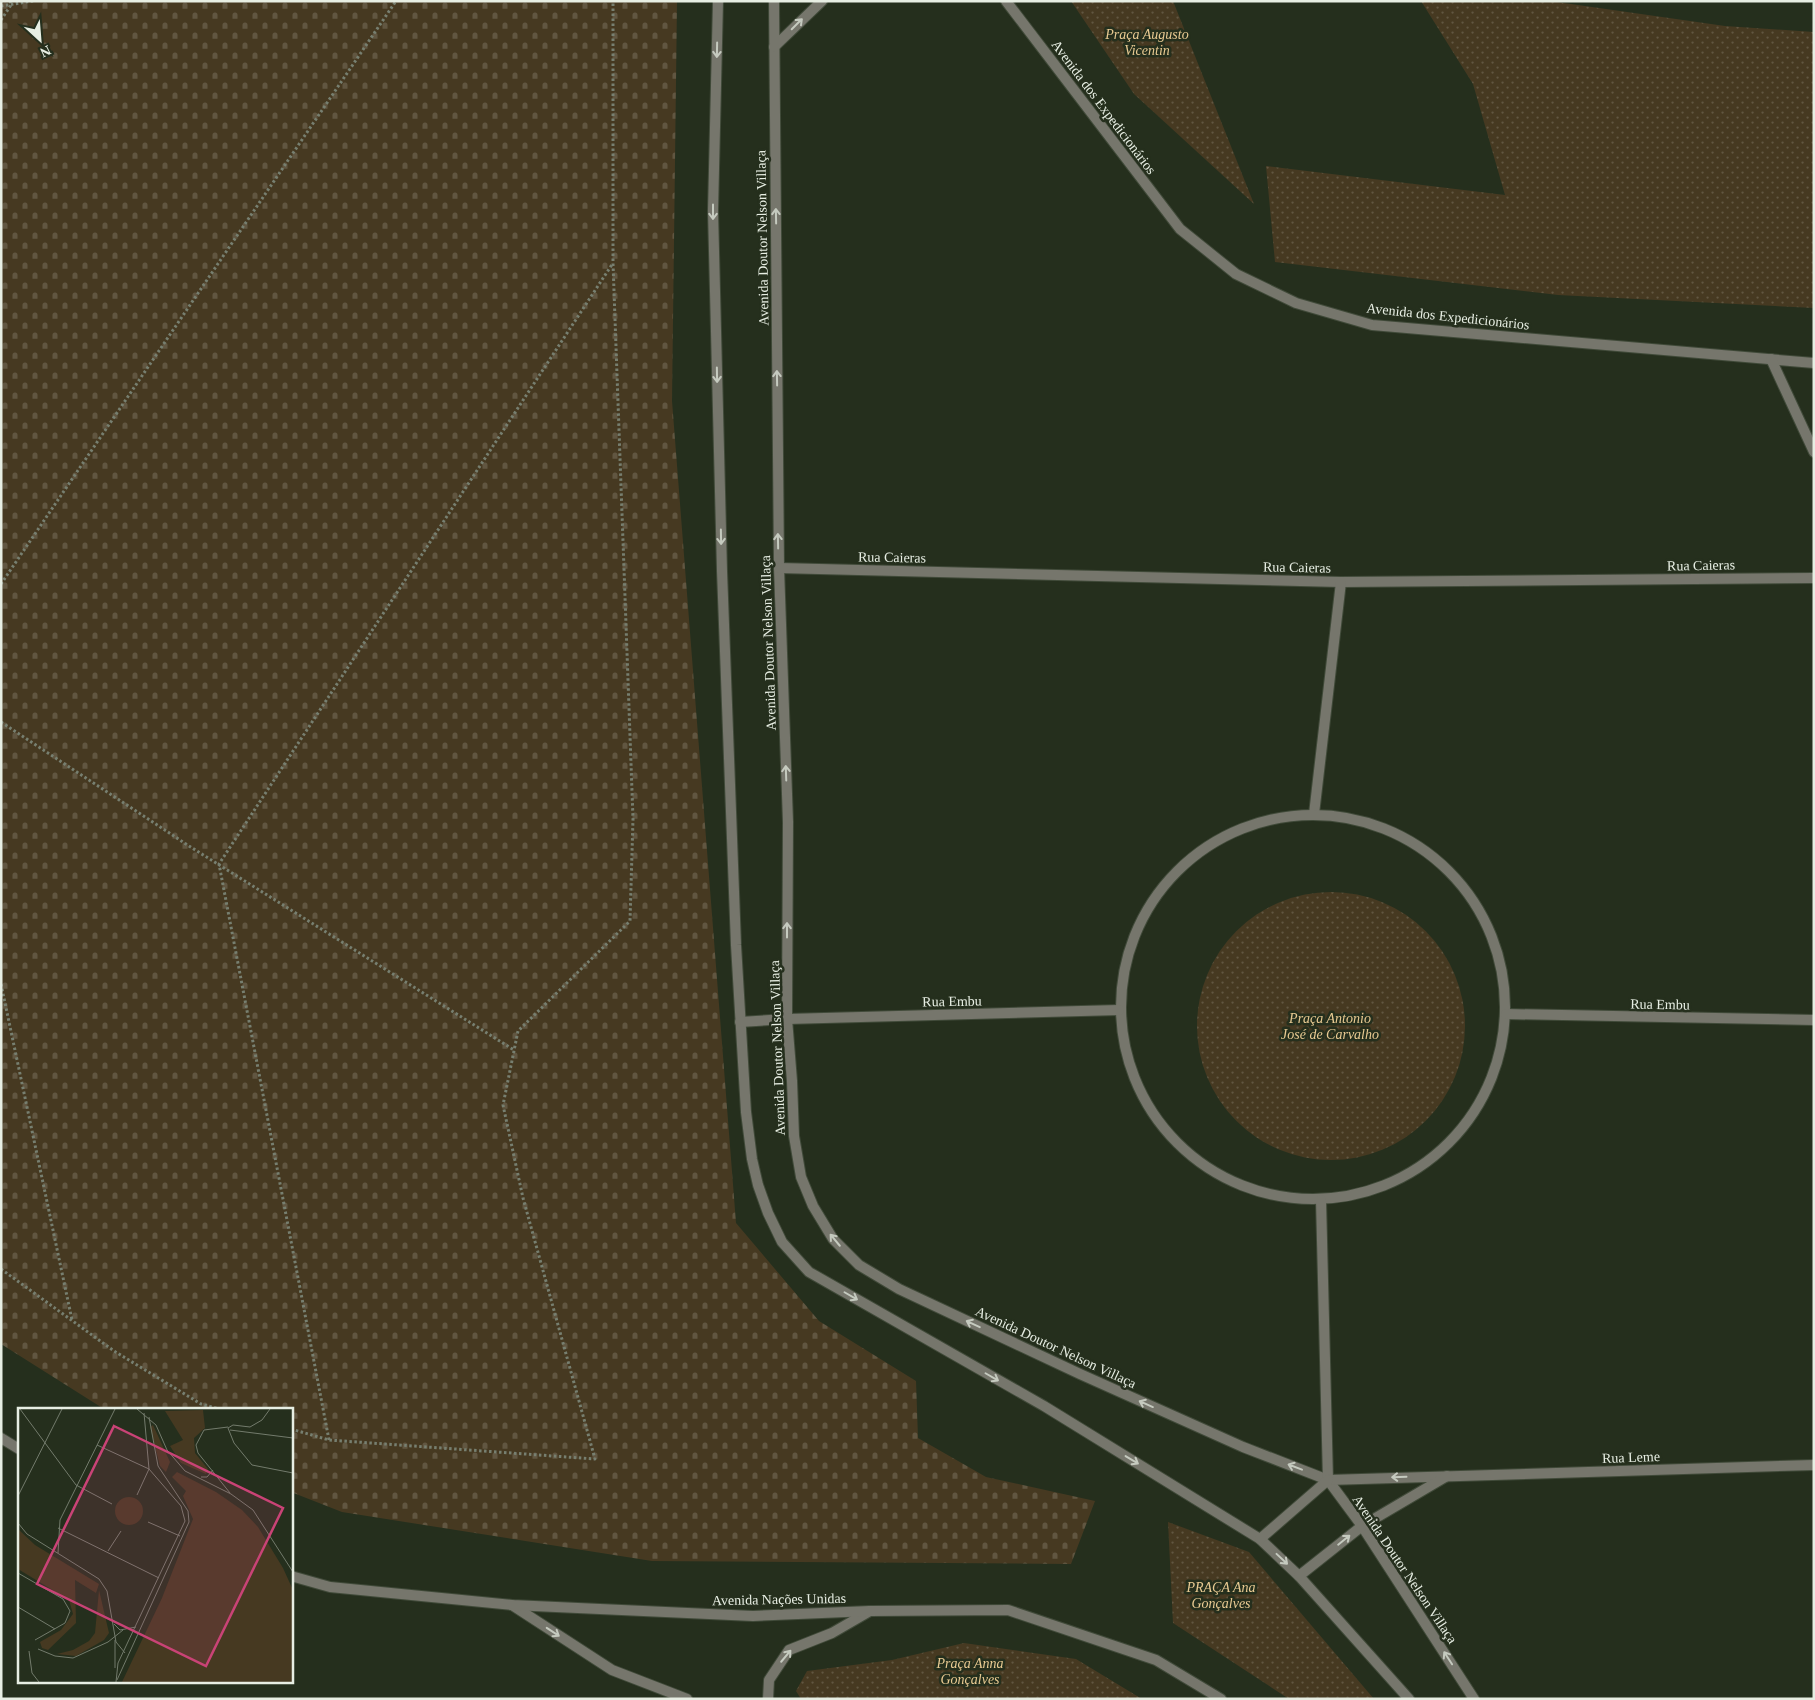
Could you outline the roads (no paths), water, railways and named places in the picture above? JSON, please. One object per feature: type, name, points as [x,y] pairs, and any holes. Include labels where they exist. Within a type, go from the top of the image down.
[{"type":"street","points":[[718,1],[713,211],[722,571],[740,1022],[752,1159],[758,1185],[768,1213],[782,1242],[809,1272],[1044,1406],[1260,1539],[1299,1576],[1409,1699]]},
{"type":"street","name":"Avenida Doutor Nelson Villaça","points":[[774,1],[779,568],[788,822],[787,1019],[794,1136],[801,1177],[813,1206],[833,1239],[859,1265],[899,1289],[1080,1374],[1243,1447],[1328,1480],[1362,1526],[1474,1699]]},
{"type":"street","points":[[774,47],[822,1]]},
{"type":"street","name":"Avenida dos Expedicionários","points":[[1006,1],[1180,229],[1236,274],[1296,303],[1372,325],[1814,362]]},
{"type":"street","points":[[1771,359],[1814,452]]},
{"type":"street","name":"Rua Caieras","points":[[779,568],[1341,582],[1814,578]]},
{"type":"street","points":[[1314,814],[1341,582]]},
{"type":"street","points":[[1314,814],[1375,824],[1430,853],[1467,891],[1473,898],[1499,954],[1506,1014],[1496,1071],[1468,1121],[1435,1155],[1428,1162],[1378,1189],[1321,1200],[1260,1193],[1204,1167],[1159,1125],[1130,1071],[1119,1010],[1128,950],[1156,895],[1198,851],[1254,823],[1314,814]]},
{"type":"street","name":"Rua Embu","points":[[740,1022],[787,1019],[1119,1010]]},
{"type":"street","name":"Rua Embu","points":[[1506,1014],[1814,1020]]},
{"type":"street","points":[[1260,1539],[1328,1480],[1321,1200]]},
{"type":"street","points":[[1,1438],[18,1448]]},
{"type":"street","name":"Rua Leme","points":[[1328,1480],[1814,1465]]},
{"type":"street","name":"Rua Leme","points":[[1299,1576],[1362,1526],[1448,1475]]},
{"type":"street","name":"Avenida Nações Unidas","points":[[292,1576],[330,1587],[512,1605],[753,1616],[870,1611],[1008,1610],[1156,1660],[1221,1699]]},
{"type":"street","points":[[512,1605],[612,1670],[687,1699]]},
{"type":"street","points":[[768,1699],[769,1680],[789,1650],[832,1633],[870,1611]]},
{"type":"park label","name":"Praça Augusto Vicentin","points":[[1147,42]]},
{"type":"park label","name":"Praça Antonio José de Carvalho","points":[[1330,1026]]},
{"type":"park label","name":"PRAÇA Ana Gonçalves","points":[[1221,1595]]},
{"type":"park label","name":"Praça Anna Gonçalves","points":[[970,1672]]}]
